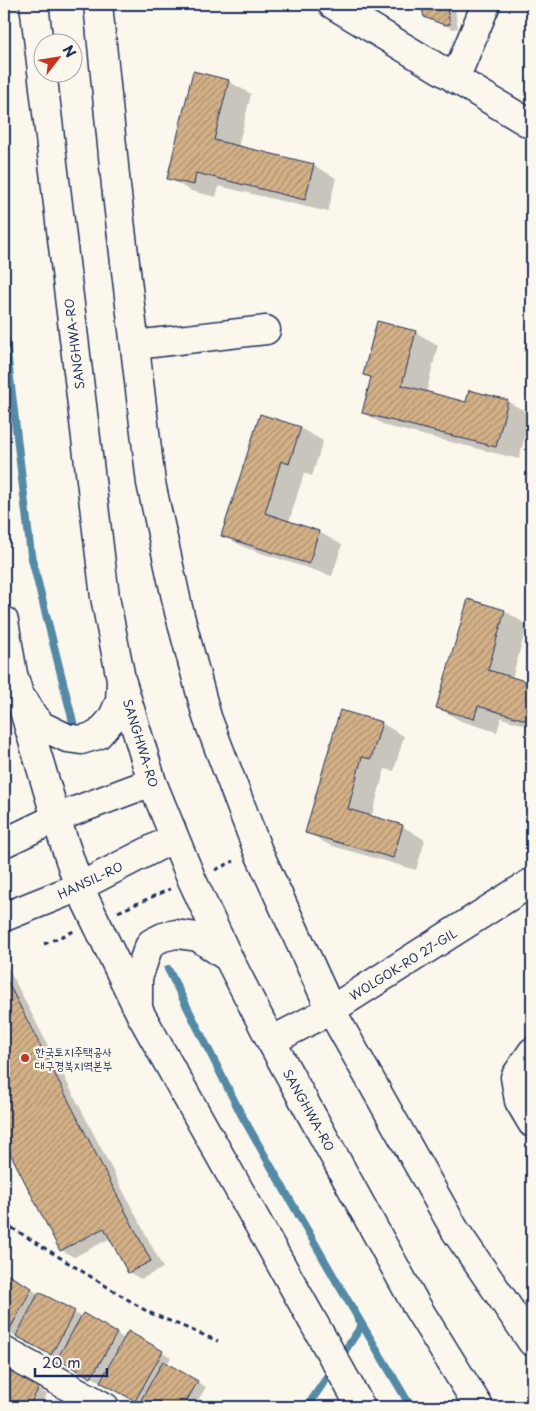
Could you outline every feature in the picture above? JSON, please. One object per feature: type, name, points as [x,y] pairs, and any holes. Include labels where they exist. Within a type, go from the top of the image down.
[{"type":"main road","name":"SANGHWA-RO","points":[[34,4],[104,587],[121,679],[152,782],[192,880],[228,958],[271,1041],[470,1401]]},
{"type":"main road","points":[[98,4],[116,186],[151,483],[179,612],[207,718],[258,851],[331,1010],[455,1230],[532,1342]]},
{"type":"main road","points":[[332,4],[532,124]]},
{"type":"main road","points":[[455,79],[486,4]]},
{"type":"main road","points":[[135,345],[266,330]]},
{"type":"main road","points":[[4,621],[13,674],[56,818],[79,887],[138,1008],[361,1407]]},
{"type":"main road","points":[[18,690],[33,716],[42,726],[67,738],[81,740],[98,735],[112,719],[120,701],[121,679]]},
{"type":"main road","points":[[4,843],[56,818],[152,782]]},
{"type":"main road","name":"HANSIL-RO","points":[[4,917],[79,887],[174,838]]},
{"type":"main road","name":"WOLGOK-RO 27-GIL","points":[[271,1041],[331,1010],[532,882]]},
{"type":"main road","points":[[138,1008],[138,978],[151,943],[163,937],[176,934],[198,937],[228,958]]},
{"type":"main road","points":[[532,1052],[515,1077],[519,1100],[532,1123]]},
{"type":"main road","points":[[4,1351],[105,1407]]},
{"type":"path","points":[[44,944],[258,851]]},
{"type":"path","points":[[4,1223],[148,1312],[218,1341]]},
{"type":"building","points":[[421,4],[446,4],[450,24],[444,25],[424,17]]},
{"type":"building","points":[[193,71],[229,80],[214,140],[314,164],[305,200],[196,173],[194,185],[167,179]]},
{"type":"building","points":[[532,318],[532,353],[525,352]]},
{"type":"building","points":[[377,321],[416,331],[402,385],[466,402],[469,390],[508,400],[496,447],[362,413],[371,377],[363,375]]},
{"type":"building","points":[[260,414],[301,427],[289,464],[281,461],[265,513],[319,531],[309,564],[221,536]]},
{"type":"building","points":[[468,599],[505,610],[488,670],[532,683],[532,722],[478,706],[474,719],[436,708]]},
{"type":"building","points":[[340,710],[382,722],[371,759],[362,757],[348,809],[403,825],[393,858],[305,833]]},
{"type":"building","name":"한국토지주택공사 대구경북지역본부","points":[[4,975],[151,1261],[128,1273],[104,1228],[60,1251],[4,1141]]},
{"type":"building","points":[[4,1273],[32,1288],[8,1333],[4,1331]]},
{"type":"building","points":[[39,1292],[75,1311],[51,1355],[16,1336]]},
{"type":"building","points":[[83,1313],[117,1333],[91,1378],[57,1359]]},
{"type":"building","points":[[128,1331],[163,1351],[135,1401],[100,1382]]},
{"type":"building","points":[[163,1361],[198,1381],[183,1407],[153,1407],[141,1400]]},
{"type":"building","points":[[7,1370],[39,1388],[28,1407],[4,1407],[4,1376]]},
{"type":"building","points":[[46,1402],[55,1407],[43,1407]]},
{"type":"waterway","points":[[4,327],[31,555],[73,722]]},
{"type":"waterway","points":[[168,969],[241,1114],[411,1407]]},
{"type":"waterway","points":[[340,1358],[362,1325]]},
{"type":"waterway","points":[[307,1407],[334,1367]]},
{"type":"place","name":"한국토지주택공사 대구경북지역본부","points":[[25,1058]]}]
